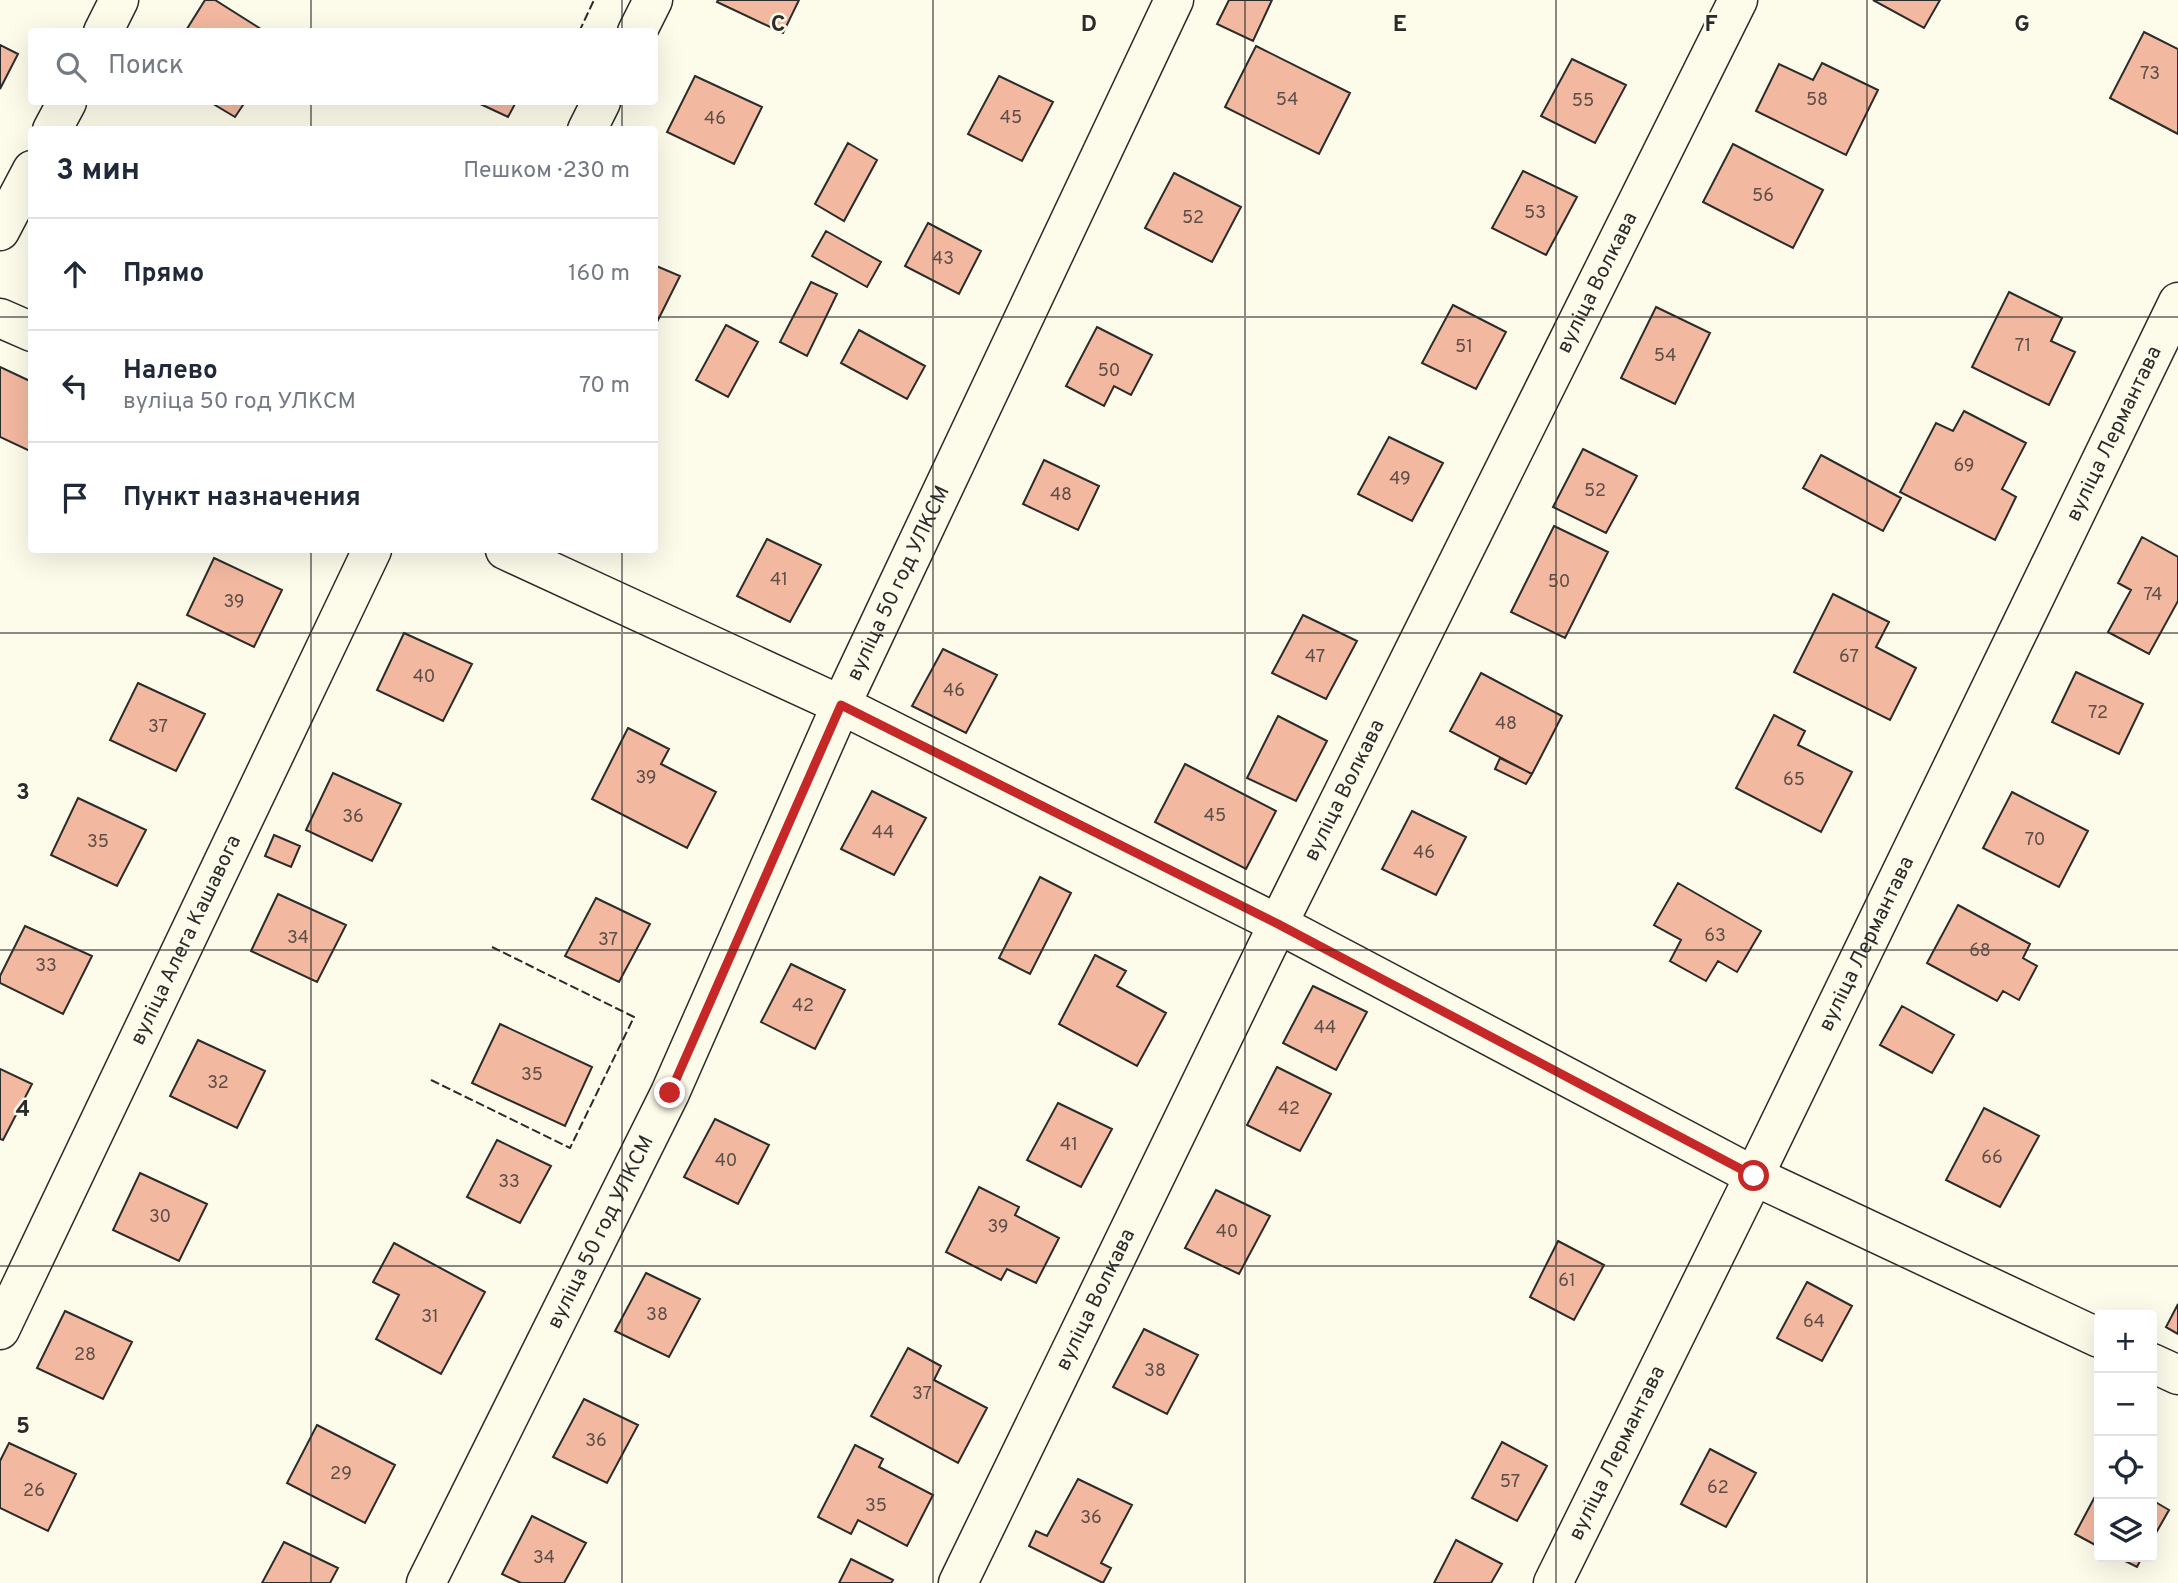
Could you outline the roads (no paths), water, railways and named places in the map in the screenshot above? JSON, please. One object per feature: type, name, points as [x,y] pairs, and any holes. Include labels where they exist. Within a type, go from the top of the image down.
[{"type":"street","points":[[105,28],[119,0]]},
{"type":"street","points":[[639,28],[653,0]]},
{"type":"street","name":"вуліца 50 год УЛКСМ","points":[[426,1583],[670,1093],[841,705],[1174,0]]},
{"type":"street","name":"вуліца Волкава","points":[[958,1583],[1278,924],[1738,0]]},
{"type":"street","points":[[54,126],[65,105]]},
{"type":"street","points":[[589,126],[600,105]]},
{"type":"street","points":[[0,231],[28,178]]},
{"type":"street","name":"вуліца Лермантава","points":[[1553,1583],[1754,1176],[2178,302]]},
{"type":"street","points":[[0,318],[28,330]]},
{"type":"street","name":"вуліца Алега Кашавога","points":[[0,1330],[371,553]]},
{"type":"street","points":[[512,553],[841,705],[1278,924],[1754,1176],[2094,1336]]},
{"type":"street","points":[[2157,1365],[2178,1375]]}]
